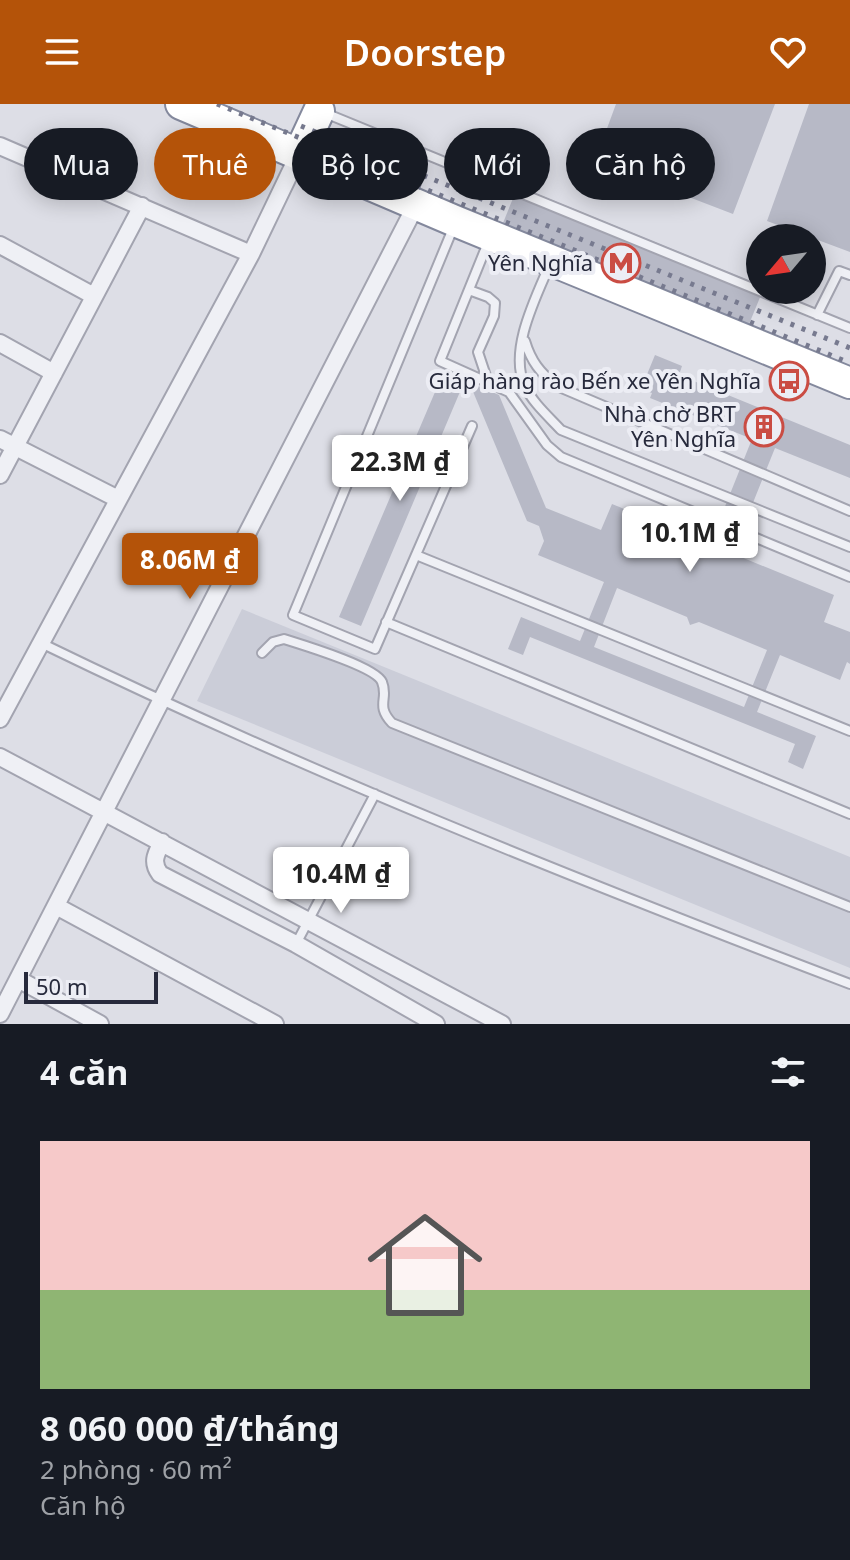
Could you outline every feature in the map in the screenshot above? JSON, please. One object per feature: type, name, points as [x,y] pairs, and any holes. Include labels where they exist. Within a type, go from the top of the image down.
[{"type":"highway","points":[[181,104],[292,151]]},
{"type":"highway","points":[[308,128],[315,109]]},
{"type":"highway","points":[[405,200],[850,383]]},
{"type":"street","points":[[0,146],[251,254]]},
{"type":"street","points":[[0,719],[251,254],[292,169]]},
{"type":"street","points":[[0,1014],[416,205]]},
{"type":"street","points":[[0,475],[7,444],[54,373],[142,206]]},
{"type":"street","points":[[0,245],[94,296]]},
{"type":"street","points":[[0,343],[54,373]]},
{"type":"street","points":[[7,444],[118,499]]},
{"type":"street","points":[[0,757],[502,1024]]},
{"type":"street","points":[[162,842],[154,859],[160,874],[296,944],[436,1024]]},
{"type":"street","points":[[56,906],[275,1024]]},
{"type":"street","points":[[18,979],[100,1024]]},
{"type":"lane","points":[[315,109],[850,328]]},
{"type":"lane","points":[[455,221],[293,615],[375,649],[472,426]]},
{"type":"lane","points":[[490,236],[440,361],[509,392],[547,445],[561,457],[850,577]]},
{"type":"lane","points":[[552,260],[526,319],[519,366],[524,385],[561,430],[850,547]]},
{"type":"lane","points":[[817,315],[839,271],[850,275]]},
{"type":"lane","points":[[469,290],[495,303],[494,316],[478,352],[488,382]]},
{"type":"lane","points":[[524,335],[535,365],[557,386],[850,511]]},
{"type":"lane","points":[[416,555],[850,731]]},
{"type":"lane","points":[[386,622],[850,814]]},
{"type":"lane","points":[[262,653],[273,642],[284,639],[373,672],[383,687],[381,704],[384,714],[392,723],[850,907]]},
{"type":"lane","points":[[41,643],[161,702],[375,794],[701,927],[850,984]]},
{"type":"lane","points":[[296,944],[375,794]]},
{"type":"shaded area","points":[[242,609],[850,857],[850,968],[197,701]]},
{"type":"building","points":[[616,104],[775,104],[733,214],[697,200],[715,200],[715,128],[607,128]]},
{"type":"building","points":[[809,104],[850,104],[850,252],[826,243],[826,224],[775,224],[767,221]]},
{"type":"building","points":[[550,199],[746,279],[746,304],[757,304],[738,351],[492,250],[512,200]]},
{"type":"building","points":[[655,355],[682,366],[679,375],[850,445],[850,478],[775,448],[736,545],[741,557],[834,595],[824,622],[850,632],[850,664],[847,662],[840,680],[780,655],[757,712],[816,736],[803,769],[788,762],[795,744],[530,637],[523,655],[508,649],[521,617],[580,641],[604,582],[538,555],[544,541],[539,526],[527,521],[469,382],[499,395],[546,508],[601,530],[612,504],[701,540],[714,534],[752,439],[650,398],[652,393],[641,389]],"holes":[[[617,588],[687,617],[690,625],[699,622],[767,650],[744,707],[594,647]]]},
{"type":"building","points":[[441,378],[462,387],[361,626],[339,617]]},
{"type":"railway","points":[[217,104],[850,363]]},
{"type":"railway","points":[[301,126],[850,348]]},
{"type":"place","name":"Yên Nghĩa","points":[[621,263]]},
{"type":"place","name":"Giáp hàng rào Bến xe Yên Nghĩa","points":[[789,381]]},
{"type":"place","name":"Nhà chờ BRT Yên Nghĩa","points":[[764,427]]}]
